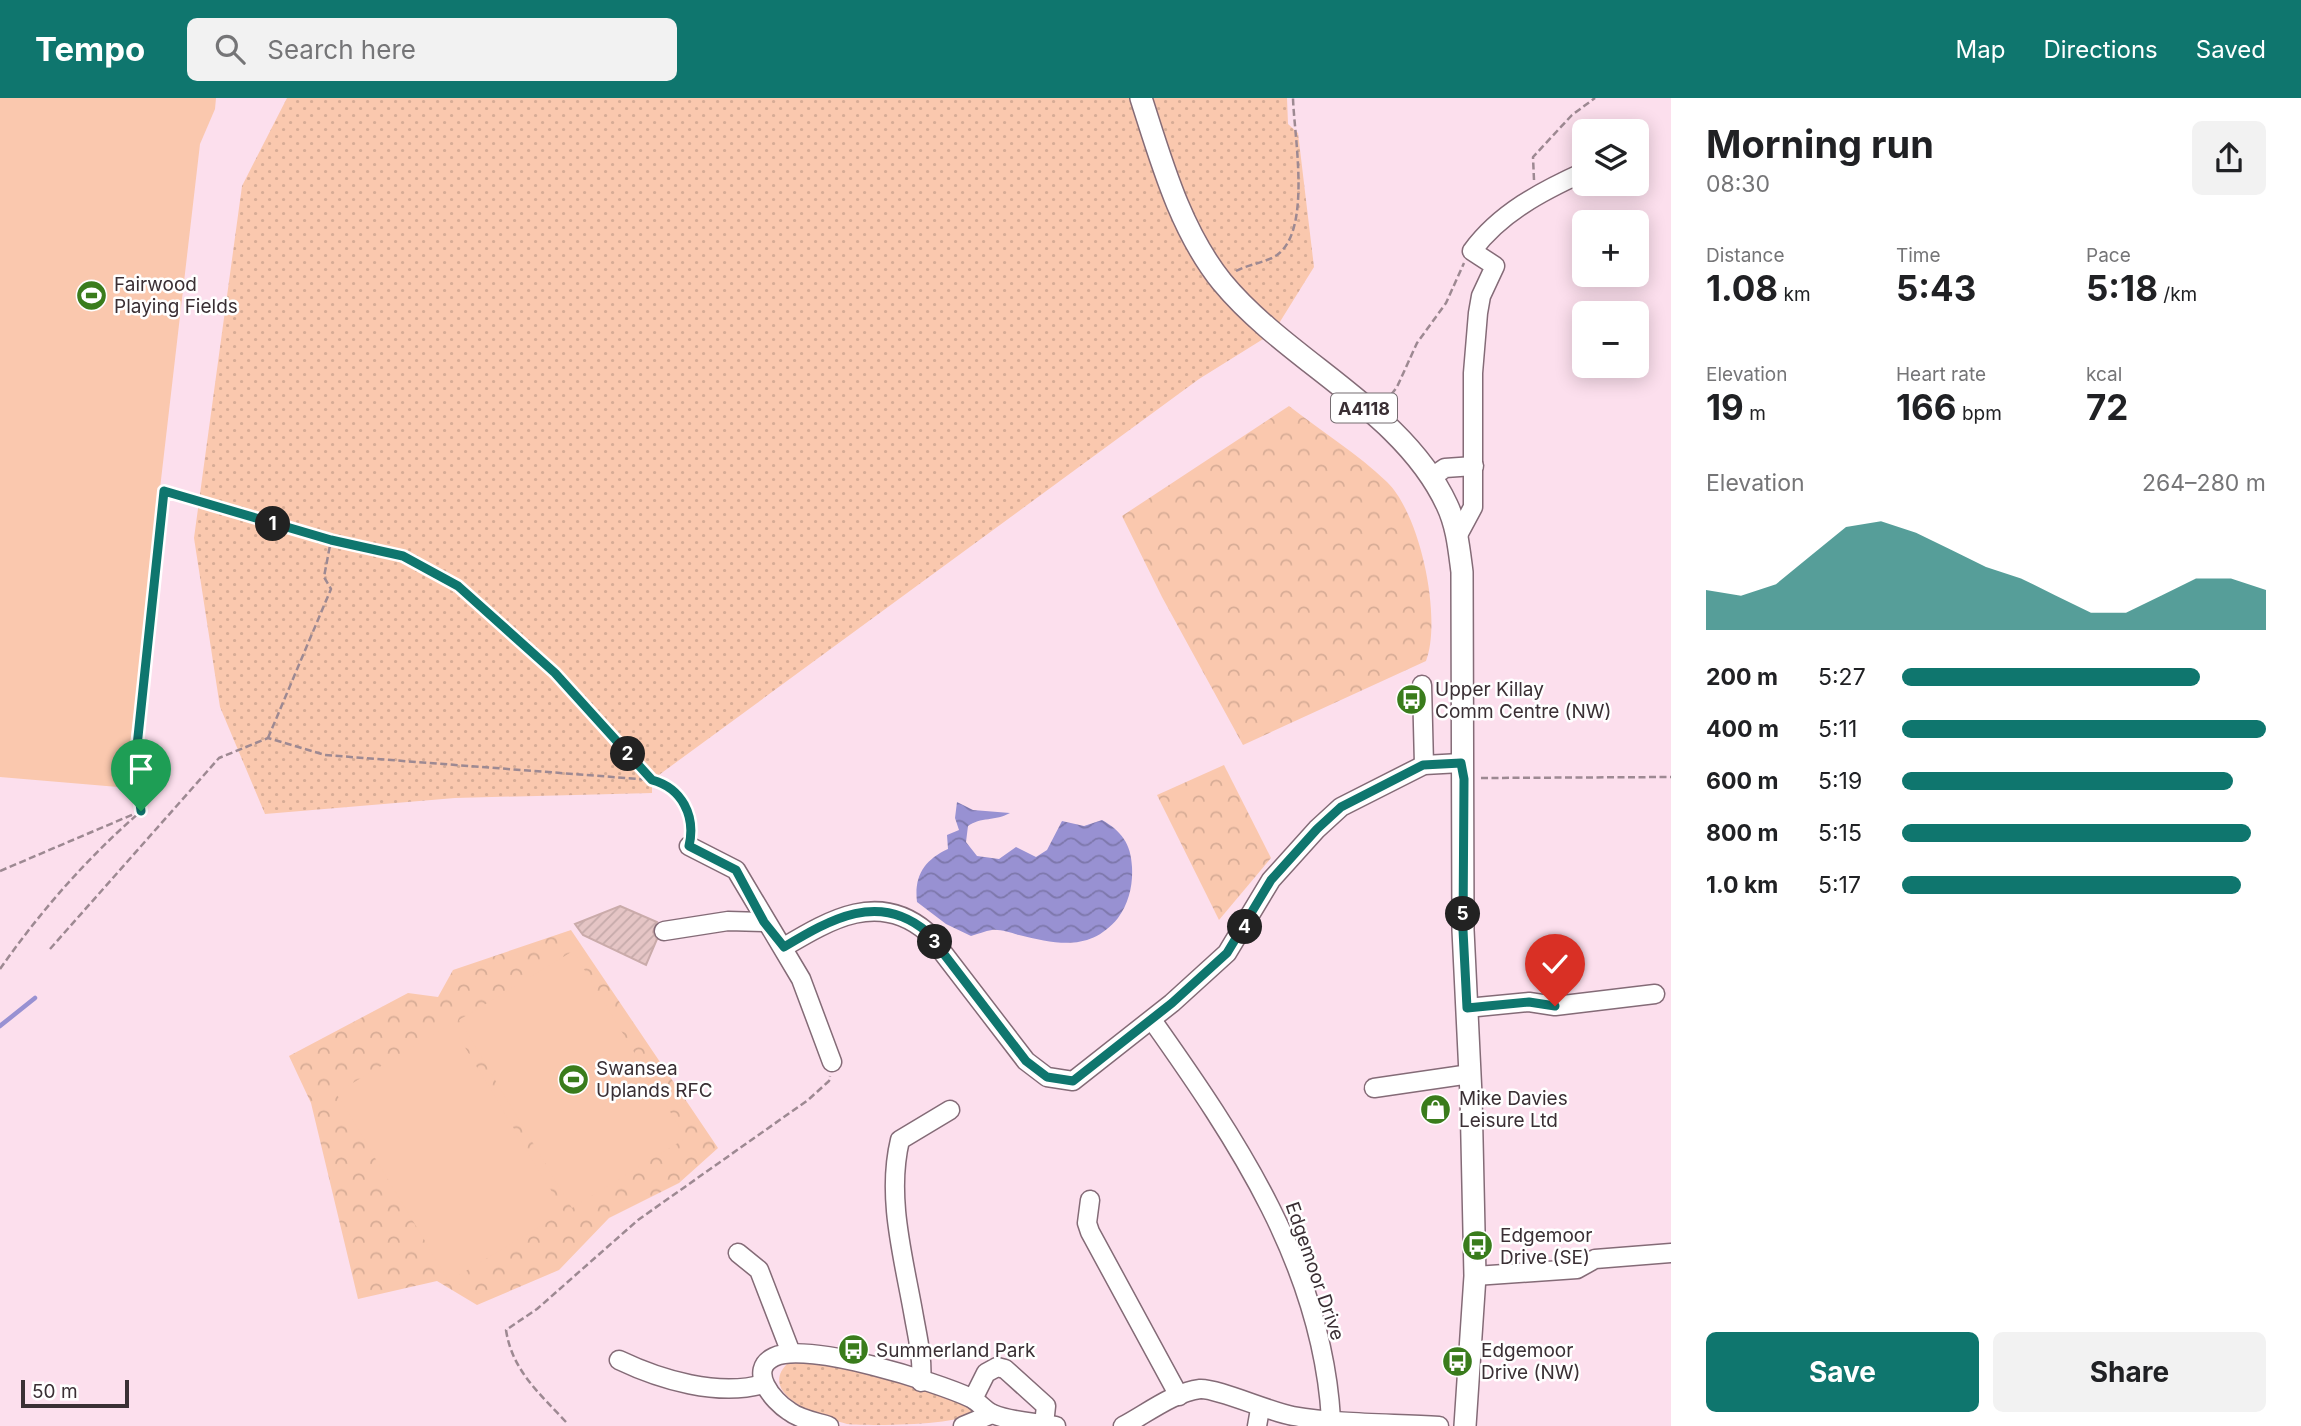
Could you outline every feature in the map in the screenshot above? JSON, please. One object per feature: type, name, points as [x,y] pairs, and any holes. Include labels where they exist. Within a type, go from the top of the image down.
[{"type":"main road","name":"A4118","points":[[1140,98],[1180,209],[1221,280],[1273,333],[1396,434],[1432,477],[1448,506],[1458,535],[1462,572],[1463,930],[1475,1276],[1465,1426]]},
{"type":"street","points":[[1458,535],[1473,507],[1473,373],[1478,313],[1480,296],[1494,266],[1472,251],[1492,229],[1535,194],[1572,177]]},
{"type":"street","points":[[1432,477],[1445,468],[1474,466]]},
{"type":"street","points":[[1422,685],[1423,765]]},
{"type":"street","points":[[784,947],[818,927],[854,913],[886,910],[910,917],[927,932],[1026,1061],[1047,1077],[1073,1081],[1152,1020],[1227,953],[1271,880],[1341,807],[1423,765],[1462,771]]},
{"type":"street","points":[[689,846],[736,870],[764,922],[784,947],[801,979],[832,1062]]},
{"type":"street","points":[[664,931],[728,921],[764,922]]},
{"type":"street","points":[[1467,1008],[1529,1002],[1555,1006],[1655,994]]},
{"type":"street","name":"Edgemoor Drive","points":[[1152,1020],[1221,1118],[1270,1203],[1305,1294],[1340,1421]]},
{"type":"street","points":[[1374,1088],[1470,1074]]},
{"type":"street","points":[[921,1382],[920,1354],[897,1219],[893,1168],[900,1140],[950,1110]]},
{"type":"street","points":[[1090,1200],[1087,1223],[1090,1232],[1179,1396]]},
{"type":"street","points":[[1475,1276],[1577,1269],[1595,1251],[1671,1253]]},
{"type":"street","points":[[738,1253],[759,1270],[791,1353]]},
{"type":"street","points":[[828,1426],[790,1413],[764,1384],[762,1372],[765,1364],[773,1357],[810,1352],[973,1399],[992,1414],[1050,1425],[1046,1406],[1005,1369],[997,1367],[986,1373],[973,1399]]},
{"type":"street","points":[[619,1360],[648,1374],[687,1383],[735,1389],[764,1384]]},
{"type":"street","points":[[1122,1426],[1191,1391],[1212,1390],[1259,1417],[1295,1416],[1439,1426]]},
{"type":"street","points":[[1156,1426],[1159,1406]]},
{"type":"street","points":[[962,1426],[992,1414]]},
{"type":"path","points":[[1221,280],[1248,265],[1277,255],[1292,233],[1298,168],[1293,98]]},
{"type":"path","points":[[1535,194],[1534,158],[1572,115],[1595,98]]},
{"type":"path","points":[[1375,417],[1397,387],[1417,342],[1446,303],[1472,251]]},
{"type":"path","points":[[141,811],[135,765],[164,491],[331,540],[403,556],[458,586],[555,673],[652,780]]},
{"type":"path","points":[[268,738],[331,589],[324,577],[331,540]]},
{"type":"path","points":[[50,949],[219,758],[268,738],[325,755],[652,780],[666,784],[684,803],[692,822],[689,846]]},
{"type":"path","points":[[1462,771],[1671,778]]},
{"type":"path","points":[[0,871],[141,811]]},
{"type":"path","points":[[0,970],[34,920],[110,838],[141,811]]},
{"type":"path","points":[[566,1422],[521,1374],[509,1351],[506,1329],[537,1309],[638,1220],[808,1100],[829,1081],[832,1062]]},
{"type":"green space","name":"Fairwood Playing Fields","points":[[0,98],[216,98],[215,109],[200,144],[128,764],[130,788],[0,777]]},
{"type":"green space","points":[[287,98],[1287,98],[1288,124],[1298,133],[1314,267],[1273,333],[1199,379],[652,780],[652,793],[455,798],[265,814],[220,707],[194,538],[242,186]]},
{"type":"green space","points":[[1289,406],[1364,462],[1387,482],[1399,497],[1410,518],[1425,568],[1430,595],[1430,643],[1426,661],[1243,745],[1162,597],[1122,516]]},
{"type":"green space","points":[[1224,765],[1271,858],[1219,920],[1157,795]]},
{"type":"green space","points":[[571,930],[718,1148],[679,1183],[609,1218],[559,1270],[477,1305],[437,1281],[358,1299],[311,1103],[289,1056],[408,993],[438,997],[453,970]]},
{"type":"green space","name":"Swansea Uplands RFC","points":[[573,951],[686,1138],[572,1208],[459,1020]]},
{"type":"green space","points":[[451,1024],[564,1212],[449,1281],[336,1093]]},
{"type":"green space","points":[[825,1361],[969,1404],[973,1412],[951,1420],[894,1425],[847,1424],[822,1416],[795,1403],[785,1394],[780,1384],[780,1374],[789,1362]]},
{"type":"water","points":[[957,802],[973,810],[1010,813],[968,826],[966,842],[977,856],[999,859],[1016,847],[1036,857],[1047,850],[1062,821],[1084,826],[1102,820],[1109,824],[1124,839],[1131,859],[1130,894],[1118,918],[1096,936],[1072,943],[1047,941],[995,930],[971,936],[946,924],[917,902],[916,893],[922,870],[933,858],[948,849],[947,835],[959,830],[955,818]]},
{"type":"building","points":[[620,906],[657,922],[653,932],[657,939],[646,965],[583,935],[575,924]]},
{"type":"waterway","points":[[0,1026],[35,998]]},
{"type":"place","name":"Fairwood Playing Fields","points":[[91,295]]},
{"type":"place","name":"Upper Killay Comm Centre (NW)","points":[[1412,700]]},
{"type":"place","name":"Swansea Uplands RFC","points":[[573,1079]]},
{"type":"place","name":"Mike Davies Leisure Ltd","points":[[1436,1109]]},
{"type":"place","name":"Edgemoor Drive (SE)","points":[[1477,1246]]},
{"type":"place","name":"Summerland Park","points":[[853,1350]]},
{"type":"place","name":"Edgemoor Drive (NW)","points":[[1458,1361]]},
{"type":"route","points":[[141,811],[135,765],[164,491],[331,540],[403,556],[458,586],[555,673],[652,780],[666,784],[676,793],[684,803],[692,822],[689,846],[736,870],[764,922],[784,947],[818,927],[854,913],[886,910],[910,917],[927,932],[1026,1061],[1047,1077],[1073,1081],[1123,1044],[1227,953],[1244,929],[1271,880],[1317,829],[1341,807],[1423,765],[1461,763],[1464,779],[1463,930],[1467,1008],[1529,1002],[1555,1006]]}]
